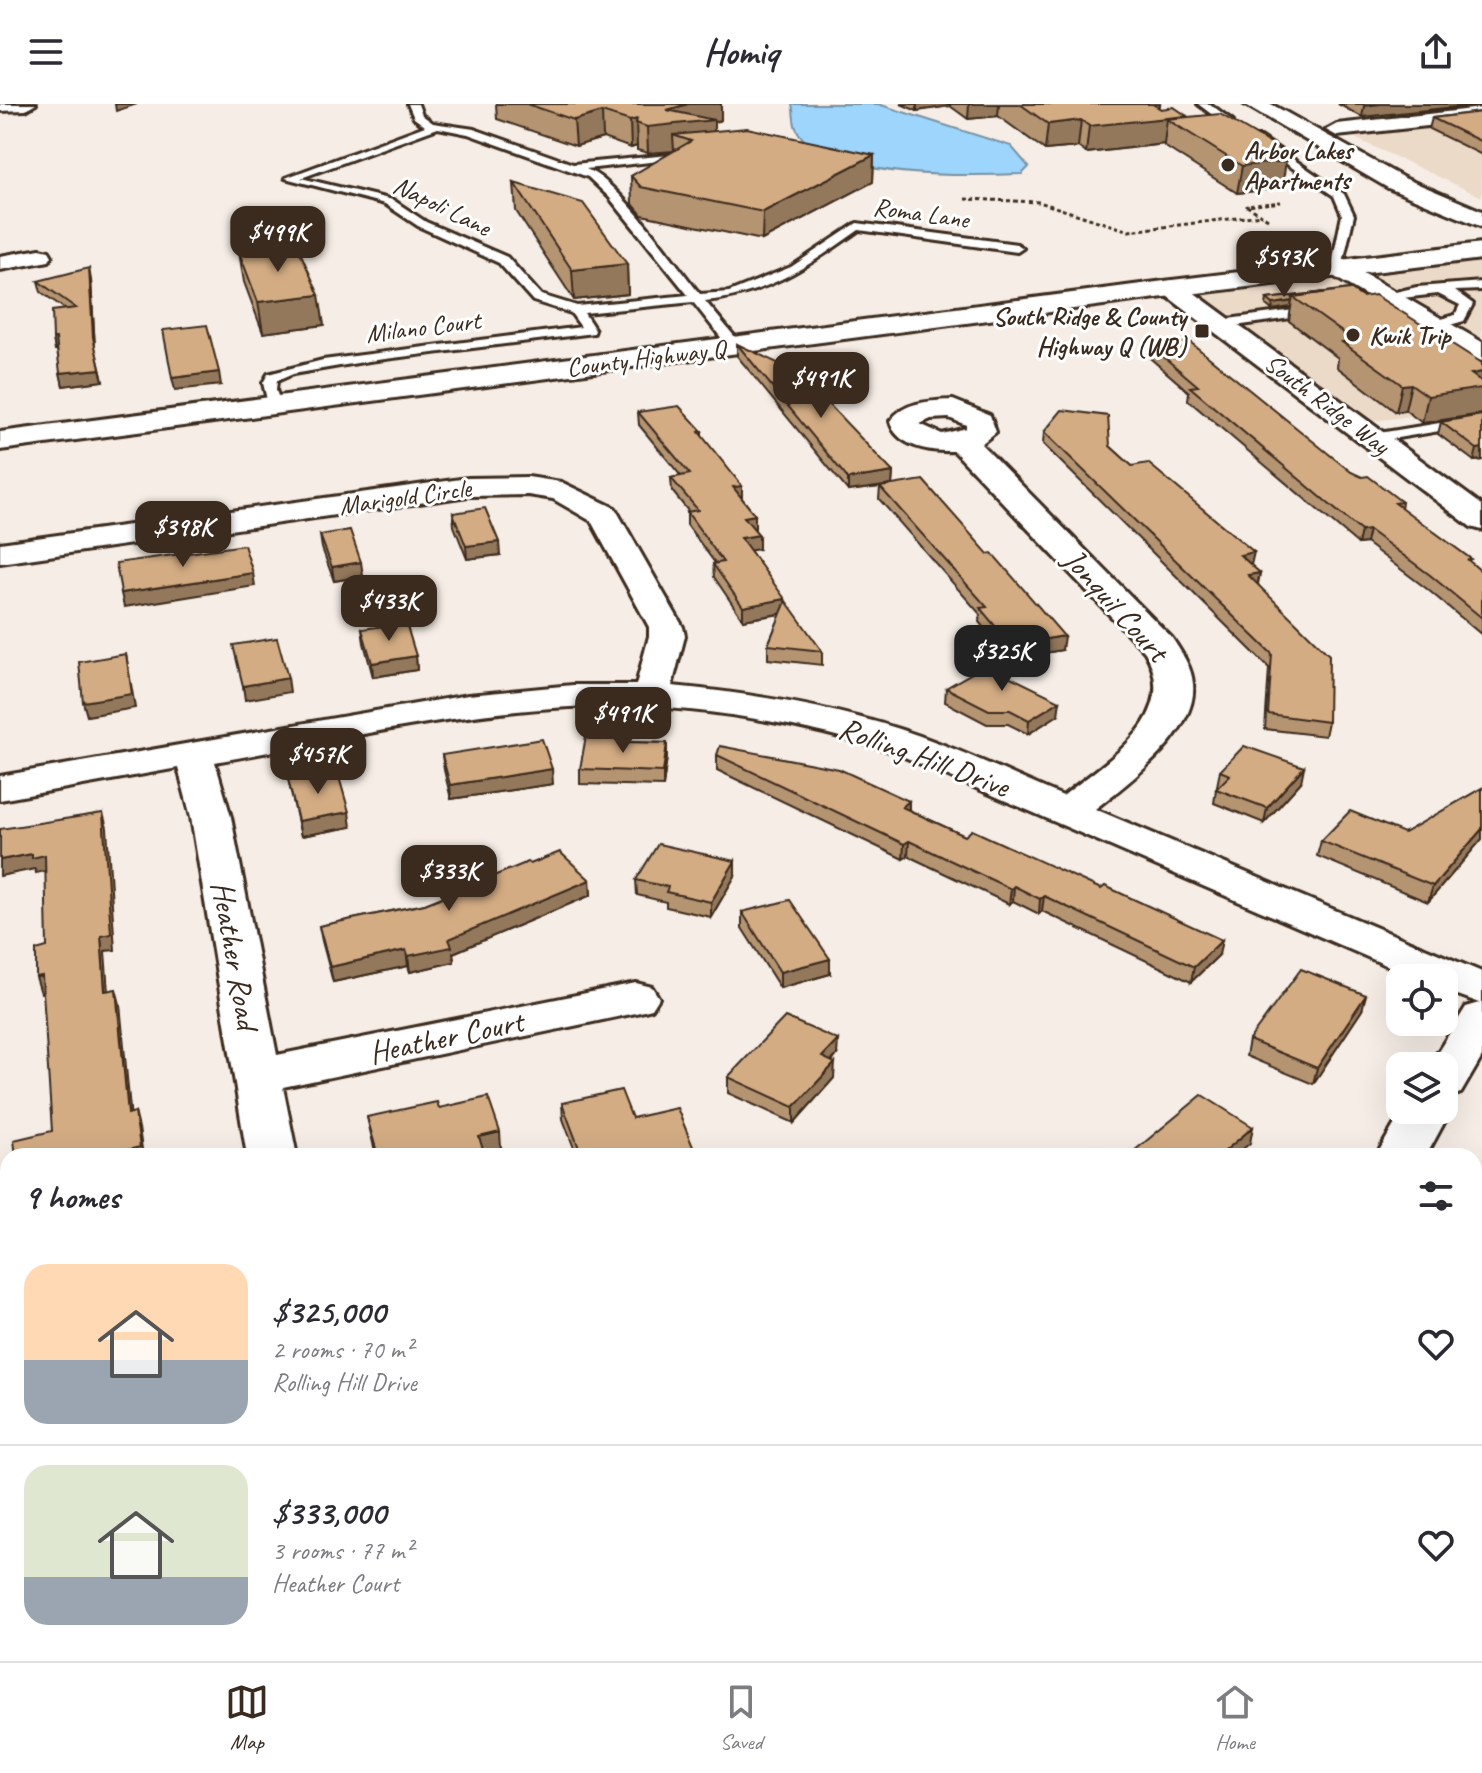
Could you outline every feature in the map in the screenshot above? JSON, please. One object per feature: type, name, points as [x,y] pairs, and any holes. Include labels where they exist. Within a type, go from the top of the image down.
[{"type":"main road","points":[[1255,104],[1396,183],[1482,220]]},
{"type":"main road","points":[[1289,104],[1417,173],[1482,203]]},
{"type":"main road","name":"County Highway Q","points":[[0,441],[1172,288],[1482,251]]},
{"type":"street","points":[[0,105],[26,104]]},
{"type":"street","points":[[1399,104],[1429,119]]},
{"type":"street","points":[[1337,130],[1482,114]]},
{"type":"street","points":[[0,263],[40,256]]},
{"type":"street","points":[[1337,268],[1383,300],[1482,353]]},
{"type":"street","name":"South Ridge Way","points":[[1172,288],[1482,520]]},
{"type":"street","name":"Jonquil Court","points":[[961,441],[1159,646],[1172,667],[1175,692],[1155,737],[1067,812]]},
{"type":"street","name":"Marigold Circle","points":[[0,553],[468,487],[528,486],[561,491],[604,515],[666,627],[667,636],[651,698]]},
{"type":"street","name":"Rolling Hill Drive","points":[[0,788],[526,699],[651,698],[734,704],[855,727],[907,744],[1482,989]]},
{"type":"street","name":"Heather Road","points":[[194,754],[211,817],[270,1148]]},
{"type":"street","name":"Heather Court","points":[[256,1076],[636,998]]},
{"type":"street","points":[[1458,1058],[1482,1018]]},
{"type":"street","points":[[1406,1148],[1419,1124]]},
{"type":"lane","points":[[413,104],[426,128],[470,131],[592,175],[607,188],[735,346]]},
{"type":"lane","points":[[1203,104],[1339,194],[1348,215],[1337,268]]},
{"type":"lane","points":[[1200,124],[1228,121]]},
{"type":"lane","name":"Napoli Lane","points":[[426,128],[290,178],[389,202],[422,224],[503,260],[537,298],[576,310],[694,298]]},
{"type":"lane","points":[[571,168],[707,152]]},
{"type":"lane","name":"Roma Lane","points":[[694,298],[731,295],[795,270],[857,226],[1017,248]]},
{"type":"lane","points":[[1383,300],[1439,288],[1482,286]]},
{"type":"lane","points":[[1432,326],[1460,318],[1467,304],[1457,295],[1439,288]]},
{"type":"lane","points":[[1221,324],[1327,309]]},
{"type":"lane","name":"Milano Court","points":[[274,405],[268,386],[271,378],[279,373],[324,364],[589,330],[576,310]]},
{"type":"lane","points":[[1373,438],[1482,420]]},
{"type":"path","points":[[965,199],[1039,202],[1129,231],[1262,215]]},
{"type":"path","points":[[1268,219],[1247,206],[1281,202]]},
{"type":"shaded area","points":[[1408,121],[1425,128],[1482,121],[1482,197],[1337,130]]},
{"type":"shaded area","points":[[1482,251],[1482,406],[1354,424],[1172,288]]},
{"type":"water","points":[[792,104],[878,104],[1011,146],[1029,167],[1022,174],[935,174],[899,172],[834,158],[810,145],[796,128]]},
{"type":"building","points":[[527,104],[688,104],[667,110],[714,120],[647,127],[636,123],[637,119],[630,121],[602,112],[574,120]]},
{"type":"building","points":[[1020,104],[1153,104],[1161,109],[1174,107],[1187,116],[1089,126],[1081,120],[1048,124]]},
{"type":"building","points":[[1482,112],[1482,142],[1432,118]]},
{"type":"building","points":[[1220,114],[1281,150],[1271,151],[1286,161],[1242,166],[1167,119]]},
{"type":"building","points":[[747,128],[874,155],[763,212],[641,187],[631,176],[691,141],[673,135]]},
{"type":"building","points":[[514,183],[583,203],[627,264],[572,270]]},
{"type":"building","points":[[297,245],[319,295],[258,302],[239,252]]},
{"type":"building","points":[[89,268],[93,337],[100,369],[60,373],[56,338],[53,338],[52,311],[76,308],[38,281]]},
{"type":"building","points":[[1350,289],[1362,297],[1375,295],[1482,363],[1482,372],[1471,374],[1482,382],[1482,388],[1428,396],[1411,384],[1402,385],[1342,342],[1353,340],[1293,297]]},
{"type":"building","points":[[1326,292],[1293,297],[1292,301],[1273,304],[1267,299]]},
{"type":"building","points":[[207,325],[219,372],[172,378],[163,330]]},
{"type":"building","points":[[1190,342],[1351,472],[1368,476],[1402,502],[1395,503],[1471,559],[1468,560],[1482,572],[1482,618],[1369,530],[1361,531],[1190,387],[1198,386],[1152,347]]},
{"type":"building","points":[[737,344],[799,373],[893,472],[848,479]]},
{"type":"building","points":[[679,406],[702,431],[699,432],[742,486],[733,487],[755,515],[744,517],[759,535],[741,538],[785,599],[743,607],[713,564],[723,562],[687,512],[698,510],[671,478],[690,474],[638,412]]},
{"type":"building","points":[[1062,410],[1108,416],[1110,446],[1132,466],[1148,463],[1254,552],[1240,555],[1260,573],[1248,575],[1329,655],[1328,722],[1268,714],[1272,654],[1044,432]]},
{"type":"building","points":[[1482,415],[1482,448],[1477,449],[1441,422]]},
{"type":"building","points":[[923,480],[1064,636],[1011,645],[980,608],[987,607],[880,487]]},
{"type":"building","points":[[485,508],[499,542],[466,546],[453,513]]},
{"type":"building","points":[[350,530],[361,562],[332,567],[320,535]]},
{"type":"building","points":[[244,545],[253,573],[121,593],[116,563]]},
{"type":"building","points":[[786,601],[822,651],[768,645]]},
{"type":"building","points":[[406,623],[416,656],[372,663],[362,629]]},
{"type":"building","points":[[277,638],[288,678],[243,686],[233,645]]},
{"type":"building","points":[[126,654],[132,694],[83,702],[79,662]]},
{"type":"building","points":[[986,665],[1060,701],[1029,720],[1010,710],[989,710],[946,688]]},
{"type":"building","points":[[586,736],[626,737],[625,742],[667,743],[663,772],[580,769]]},
{"type":"building","points":[[542,739],[552,769],[450,785],[442,755]]},
{"type":"building","points":[[720,746],[839,769],[909,801],[902,807],[965,836],[972,830],[1222,940],[1194,967],[1044,896],[1040,899],[1014,886],[1011,889],[909,841],[904,844],[717,755]]},
{"type":"building","points":[[1244,746],[1304,767],[1267,808],[1216,789],[1230,775],[1220,771]]},
{"type":"building","points":[[337,770],[349,812],[298,821],[288,779]]},
{"type":"building","points":[[1482,788],[1482,829],[1433,886],[1321,841],[1350,811],[1404,833]]},
{"type":"building","points":[[103,813],[111,934],[101,936],[105,991],[116,989],[128,1114],[135,1112],[140,1147],[15,1148],[14,1140],[52,1131],[42,976],[36,977],[36,950],[47,947],[45,855],[32,858],[32,854],[0,860],[0,829]]},
{"type":"building","points":[[658,844],[735,861],[711,902],[666,892],[668,887],[636,880]]},
{"type":"building","points":[[560,852],[590,880],[449,939],[452,947],[408,956],[406,950],[330,967],[319,926],[425,904]]},
{"type":"building","points":[[790,900],[830,959],[780,972],[742,912]]},
{"type":"building","points":[[1301,969],[1366,995],[1317,1068],[1249,1040]]},
{"type":"building","points":[[785,1017],[838,1040],[822,1057],[835,1063],[794,1107],[728,1077]]},
{"type":"building","points":[[621,1090],[632,1118],[677,1108],[694,1148],[579,1148],[562,1103]]},
{"type":"building","points":[[1202,1095],[1253,1127],[1228,1148],[1138,1148]]},
{"type":"building","points":[[488,1097],[500,1132],[479,1137],[482,1148],[376,1148],[367,1117],[437,1102],[439,1108]]},
{"type":"place","name":"Arbor Lakes Apartments","points":[[1228,165]]},
{"type":"place","name":"South Ridge & County Highway Q (WB)","points":[[1202,331]]},
{"type":"place","name":"Kwik Trip","points":[[1353,335]]}]
